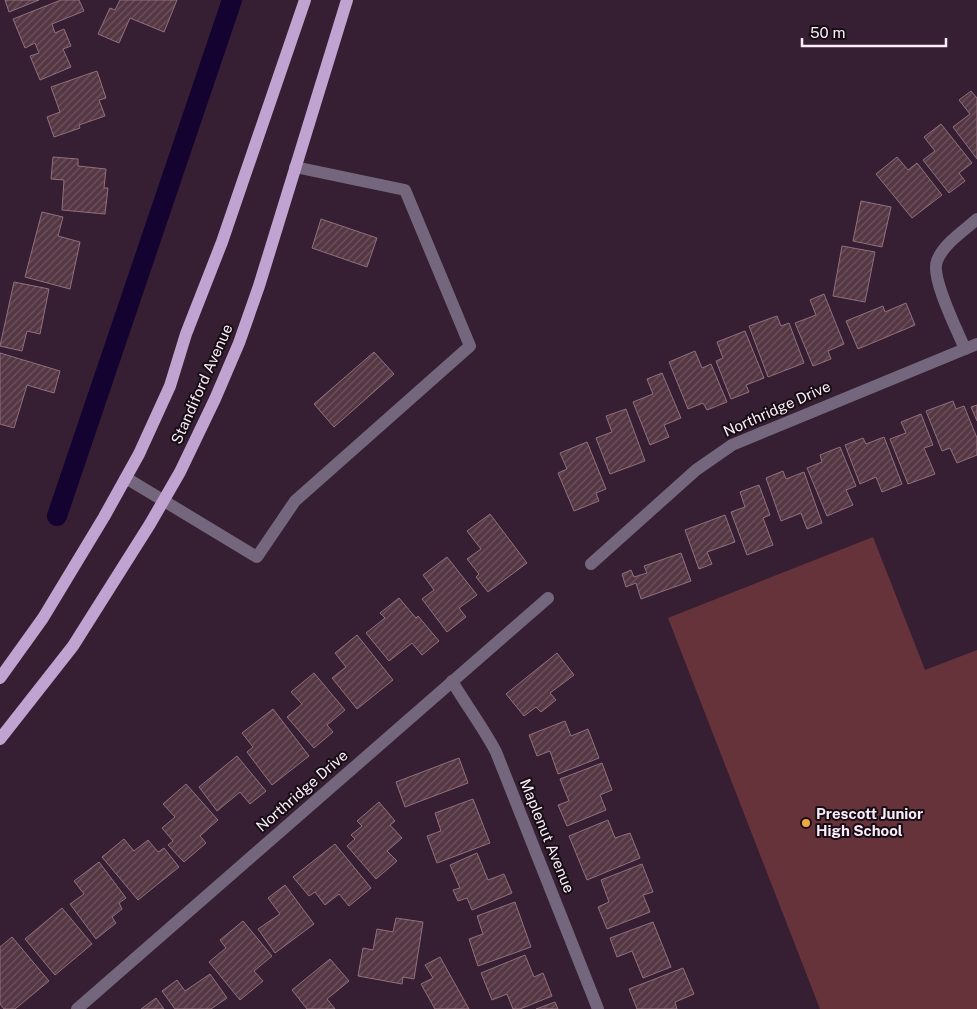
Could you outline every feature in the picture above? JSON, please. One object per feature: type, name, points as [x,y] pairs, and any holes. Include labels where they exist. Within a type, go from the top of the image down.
[{"type":"main road","name":"Standiford Avenue","points":[[0,678],[43,618],[126,478],[170,386],[186,334],[222,242],[305,0]]},
{"type":"main road","name":"Standiford Avenue","points":[[0,739],[73,646],[162,501],[212,407],[239,344],[347,0]]},
{"type":"street","points":[[126,478],[257,557],[295,501],[470,346],[405,190],[295,167]]},
{"type":"street","points":[[965,349],[937,279],[936,262],[947,246],[977,219]]},
{"type":"street","name":"Northridge Drive","points":[[592,564],[696,470],[732,445],[977,344]]},
{"type":"street","name":"Northridge Drive","points":[[77,1009],[548,598]]},
{"type":"street","name":"Maplenut Avenue","points":[[452,681],[483,726],[496,752],[598,1009]]},
{"type":"shaded area","name":"Prescott Junior High School","points":[[873,537],[925,670],[977,650],[977,1009],[820,1009],[668,618]]},
{"type":"building","points":[[5,0],[39,0],[9,12]]},
{"type":"building","points":[[61,0],[79,0],[84,11],[52,24],[55,33],[64,29],[71,46],[63,49],[71,67],[40,80],[30,56],[39,53],[35,43],[25,48],[13,19]]},
{"type":"building","points":[[120,0],[177,0],[164,32],[130,18],[119,43],[98,34],[110,8],[115,10]]},
{"type":"building","points":[[97,71],[106,98],[99,100],[105,116],[79,125],[80,128],[54,137],[47,117],[60,112],[51,87]]},
{"type":"building","points":[[971,91],[977,98],[977,159],[953,127],[970,114],[959,100]]},
{"type":"building","points":[[941,124],[972,163],[959,173],[965,181],[949,193],[923,160],[935,151],[924,137]]},
{"type":"building","points":[[53,157],[78,159],[78,166],[106,169],[104,188],[108,188],[105,214],[62,210],[64,180],[51,179]]},
{"type":"building","points":[[897,157],[908,170],[917,163],[942,195],[912,218],[876,174]]},
{"type":"building","points":[[861,201],[891,207],[882,247],[853,241]]},
{"type":"building","points":[[42,212],[63,217],[58,236],[80,242],[70,289],[25,277]]},
{"type":"building","points":[[321,219],[377,238],[367,267],[312,248]]},
{"type":"building","points":[[842,246],[875,252],[865,302],[833,296]]},
{"type":"building","points":[[14,282],[49,289],[40,334],[27,331],[22,351],[0,346]]},
{"type":"building","points":[[824,294],[844,344],[828,351],[831,359],[813,366],[795,323],[816,315],[810,300]]},
{"type":"building","points":[[906,303],[915,325],[858,349],[846,321],[883,306],[885,312]]},
{"type":"building","points":[[777,316],[781,326],[789,323],[804,363],[768,377],[749,326]]},
{"type":"building","points":[[745,331],[764,378],[746,385],[749,392],[731,399],[716,361],[723,358],[717,342]]},
{"type":"building","points":[[695,351],[702,368],[711,364],[727,402],[707,410],[703,403],[688,409],[669,362]]},
{"type":"building","points":[[374,352],[394,374],[334,427],[314,404]]},
{"type":"building","points":[[0,353],[60,371],[54,393],[27,385],[14,428],[0,424]]},
{"type":"building","points":[[662,373],[681,418],[664,425],[669,437],[650,445],[633,402],[653,394],[647,379]]},
{"type":"building","points":[[953,401],[956,409],[964,406],[977,438],[977,455],[957,463],[950,448],[942,451],[926,411]]},
{"type":"building","points":[[977,405],[977,421],[971,407]]},
{"type":"building","points":[[626,409],[645,461],[610,474],[596,438],[612,432],[606,416]]},
{"type":"building","points":[[921,414],[933,445],[924,448],[935,474],[908,484],[890,439],[906,433],[901,422]]},
{"type":"building","points":[[884,437],[902,484],[882,492],[876,477],[860,484],[845,445],[863,438],[866,444]]},
{"type":"building","points":[[587,442],[606,489],[596,493],[599,501],[574,511],[558,473],[567,469],[560,453]]},
{"type":"building","points":[[840,447],[856,486],[846,490],[853,505],[827,516],[807,468],[822,462],[820,455]]},
{"type":"building","points":[[783,471],[786,479],[804,472],[822,523],[807,529],[801,513],[781,521],[766,478]]},
{"type":"building","points":[[759,485],[770,515],[763,518],[773,545],[747,555],[731,512],[745,507],[740,492]]},
{"type":"building","points":[[490,514],[527,563],[488,592],[476,577],[479,574],[467,559],[481,549],[467,531]]},
{"type":"building","points":[[725,515],[735,542],[707,552],[712,564],[699,569],[685,530]]},
{"type":"building","points":[[681,553],[691,581],[641,599],[636,583],[626,587],[622,574],[631,570],[634,577],[647,573],[644,566]]},
{"type":"building","points":[[447,557],[477,595],[459,608],[466,617],[447,632],[422,599],[434,590],[423,575]]},
{"type":"building","points":[[399,598],[416,618],[418,616],[439,641],[422,655],[412,643],[389,661],[366,633],[385,618],[380,613]]},
{"type":"building","points":[[357,635],[393,680],[357,709],[332,678],[346,667],[335,653]]},
{"type":"building","points":[[557,653],[574,675],[550,693],[556,700],[541,712],[536,707],[524,716],[506,694]]},
{"type":"building","points":[[314,673],[345,710],[327,725],[333,732],[314,748],[287,717],[302,704],[291,692]]},
{"type":"building","points":[[273,709],[309,756],[272,785],[247,752],[253,747],[242,733]]},
{"type":"building","points":[[565,721],[571,736],[588,729],[599,758],[558,774],[550,751],[537,756],[529,735]]},
{"type":"building","points":[[237,756],[266,791],[250,804],[240,792],[217,811],[199,787]]},
{"type":"building","points":[[459,758],[468,783],[405,807],[396,782]]},
{"type":"building","points":[[602,763],[612,790],[600,795],[606,810],[567,826],[558,805],[569,801],[560,779]]},
{"type":"building","points":[[186,784],[218,820],[200,836],[206,843],[184,862],[168,845],[173,841],[162,828],[175,817],[163,804]]},
{"type":"building","points":[[473,799],[490,843],[437,863],[427,836],[441,831],[435,813]]},
{"type":"building","points":[[379,802],[395,821],[390,825],[402,838],[387,851],[397,861],[376,879],[347,846],[355,839],[351,835],[362,826],[357,821]]},
{"type":"building","points":[[608,820],[615,838],[630,833],[640,858],[587,880],[569,836]]},
{"type":"building","points":[[124,839],[134,851],[148,840],[158,852],[164,848],[179,867],[138,900],[102,857]]},
{"type":"building","points":[[335,844],[371,888],[349,906],[339,894],[325,905],[315,892],[309,896],[293,877]]},
{"type":"building","points":[[477,853],[488,880],[504,874],[512,893],[472,910],[467,898],[458,901],[453,890],[460,888],[450,865]]},
{"type":"building","points":[[99,862],[126,898],[119,903],[122,909],[112,917],[116,923],[96,939],[70,904],[84,894],[74,881]]},
{"type":"building","points":[[642,864],[653,892],[643,895],[650,912],[607,929],[598,907],[609,902],[601,880]]},
{"type":"building","points":[[285,885],[314,924],[275,953],[258,929],[280,914],[268,898]]},
{"type":"building","points":[[515,902],[531,947],[478,966],[469,939],[483,934],[477,916]]},
{"type":"building","points":[[62,908],[92,944],[55,975],[25,939]]},
{"type":"building","points":[[396,918],[423,922],[414,979],[403,977],[402,984],[358,976],[363,948],[373,950],[377,929],[393,932]]},
{"type":"building","points":[[243,921],[272,956],[254,971],[263,981],[240,1000],[209,962],[226,948],[220,940]]},
{"type":"building","points":[[653,922],[671,967],[643,978],[632,951],[617,957],[610,938]]},
{"type":"building","points":[[12,937],[49,981],[15,1009],[4,1009],[0,1004],[0,947]]},
{"type":"building","points":[[525,955],[534,977],[543,973],[552,996],[520,1009],[513,1009],[507,994],[492,1000],[481,973]]},
{"type":"building","points":[[440,957],[469,1009],[435,1009],[421,984],[433,978],[425,965]]},
{"type":"building","points":[[330,959],[349,981],[327,999],[335,1009],[307,1009],[292,990]]},
{"type":"building","points":[[683,968],[694,994],[675,1002],[677,1009],[637,1009],[629,989]]},
{"type":"building","points":[[210,974],[227,998],[211,1009],[175,1009],[162,991],[177,980],[185,991]]},
{"type":"building","points":[[156,998],[164,1009],[141,1009]]},
{"type":"building","points":[[555,1002],[558,1009],[536,1009]]},
{"type":"waterway","points":[[57,516],[232,0]]},
{"type":"place","name":"Prescott Junior High School","points":[[806,823]]}]
